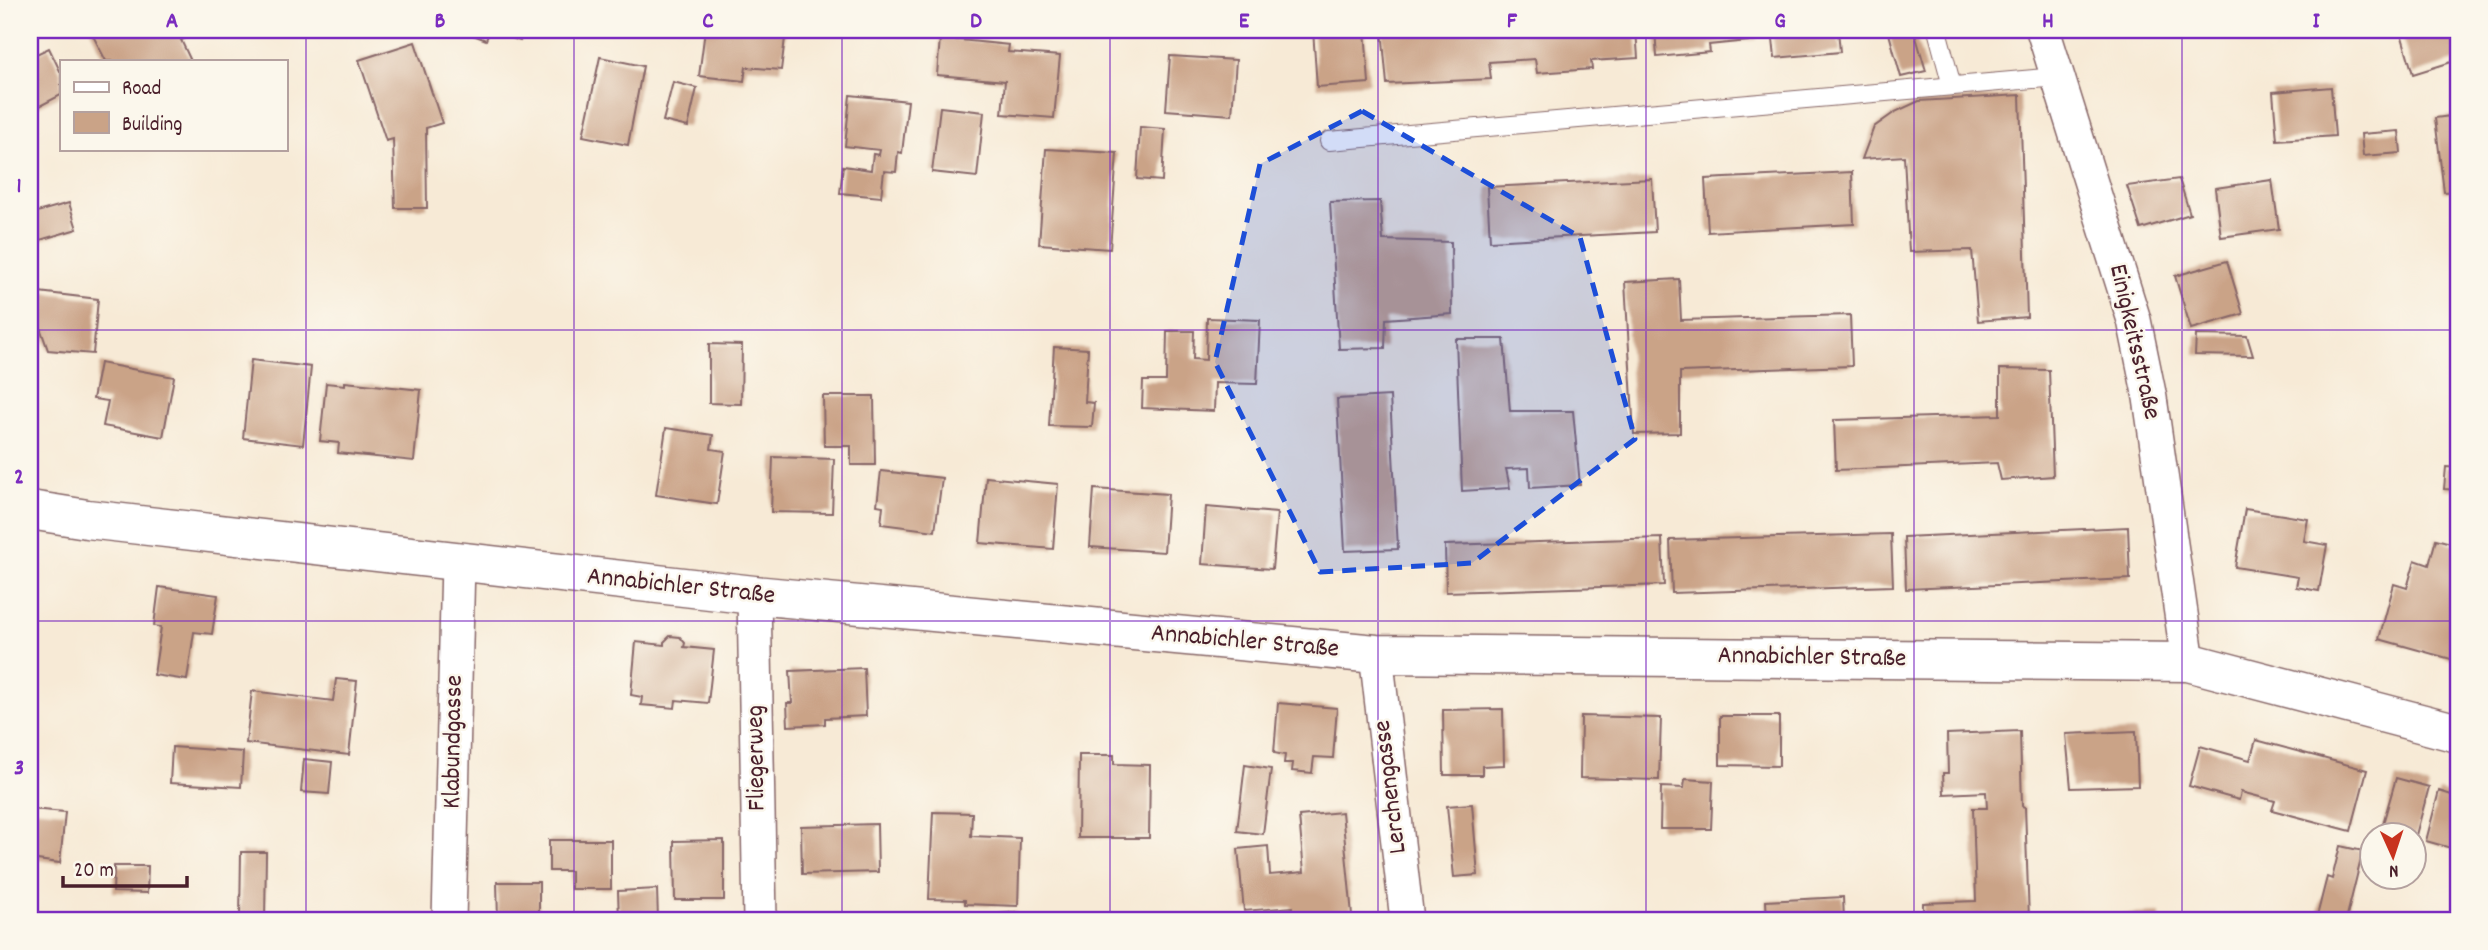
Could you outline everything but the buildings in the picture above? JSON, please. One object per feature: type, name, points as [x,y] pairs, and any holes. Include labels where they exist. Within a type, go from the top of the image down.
[{"type":"street","name":"Einigkeitsstraße","points":[[2043,30],[2134,320],[2150,398],[2188,662]]},
{"type":"street","name":"Annabichler Straße","points":[[30,509],[101,521],[754,596],[1376,654],[2188,662],[2458,733]]},
{"type":"street","name":"Klabundgasse","points":[[449,920],[458,563]]},
{"type":"street","name":"Fliegerweg","points":[[754,596],[760,920]]},
{"type":"street","name":"Lerchengasse","points":[[1376,654],[1407,920]]},
{"type":"lane","points":[[1937,30],[1952,86]]},
{"type":"lane","points":[[1329,141],[2057,77]]},
{"type":"highlighted area","points":[[1362,111],[1580,237],[1635,439],[1472,563],[1320,572],[1215,362],[1260,164]]}]
